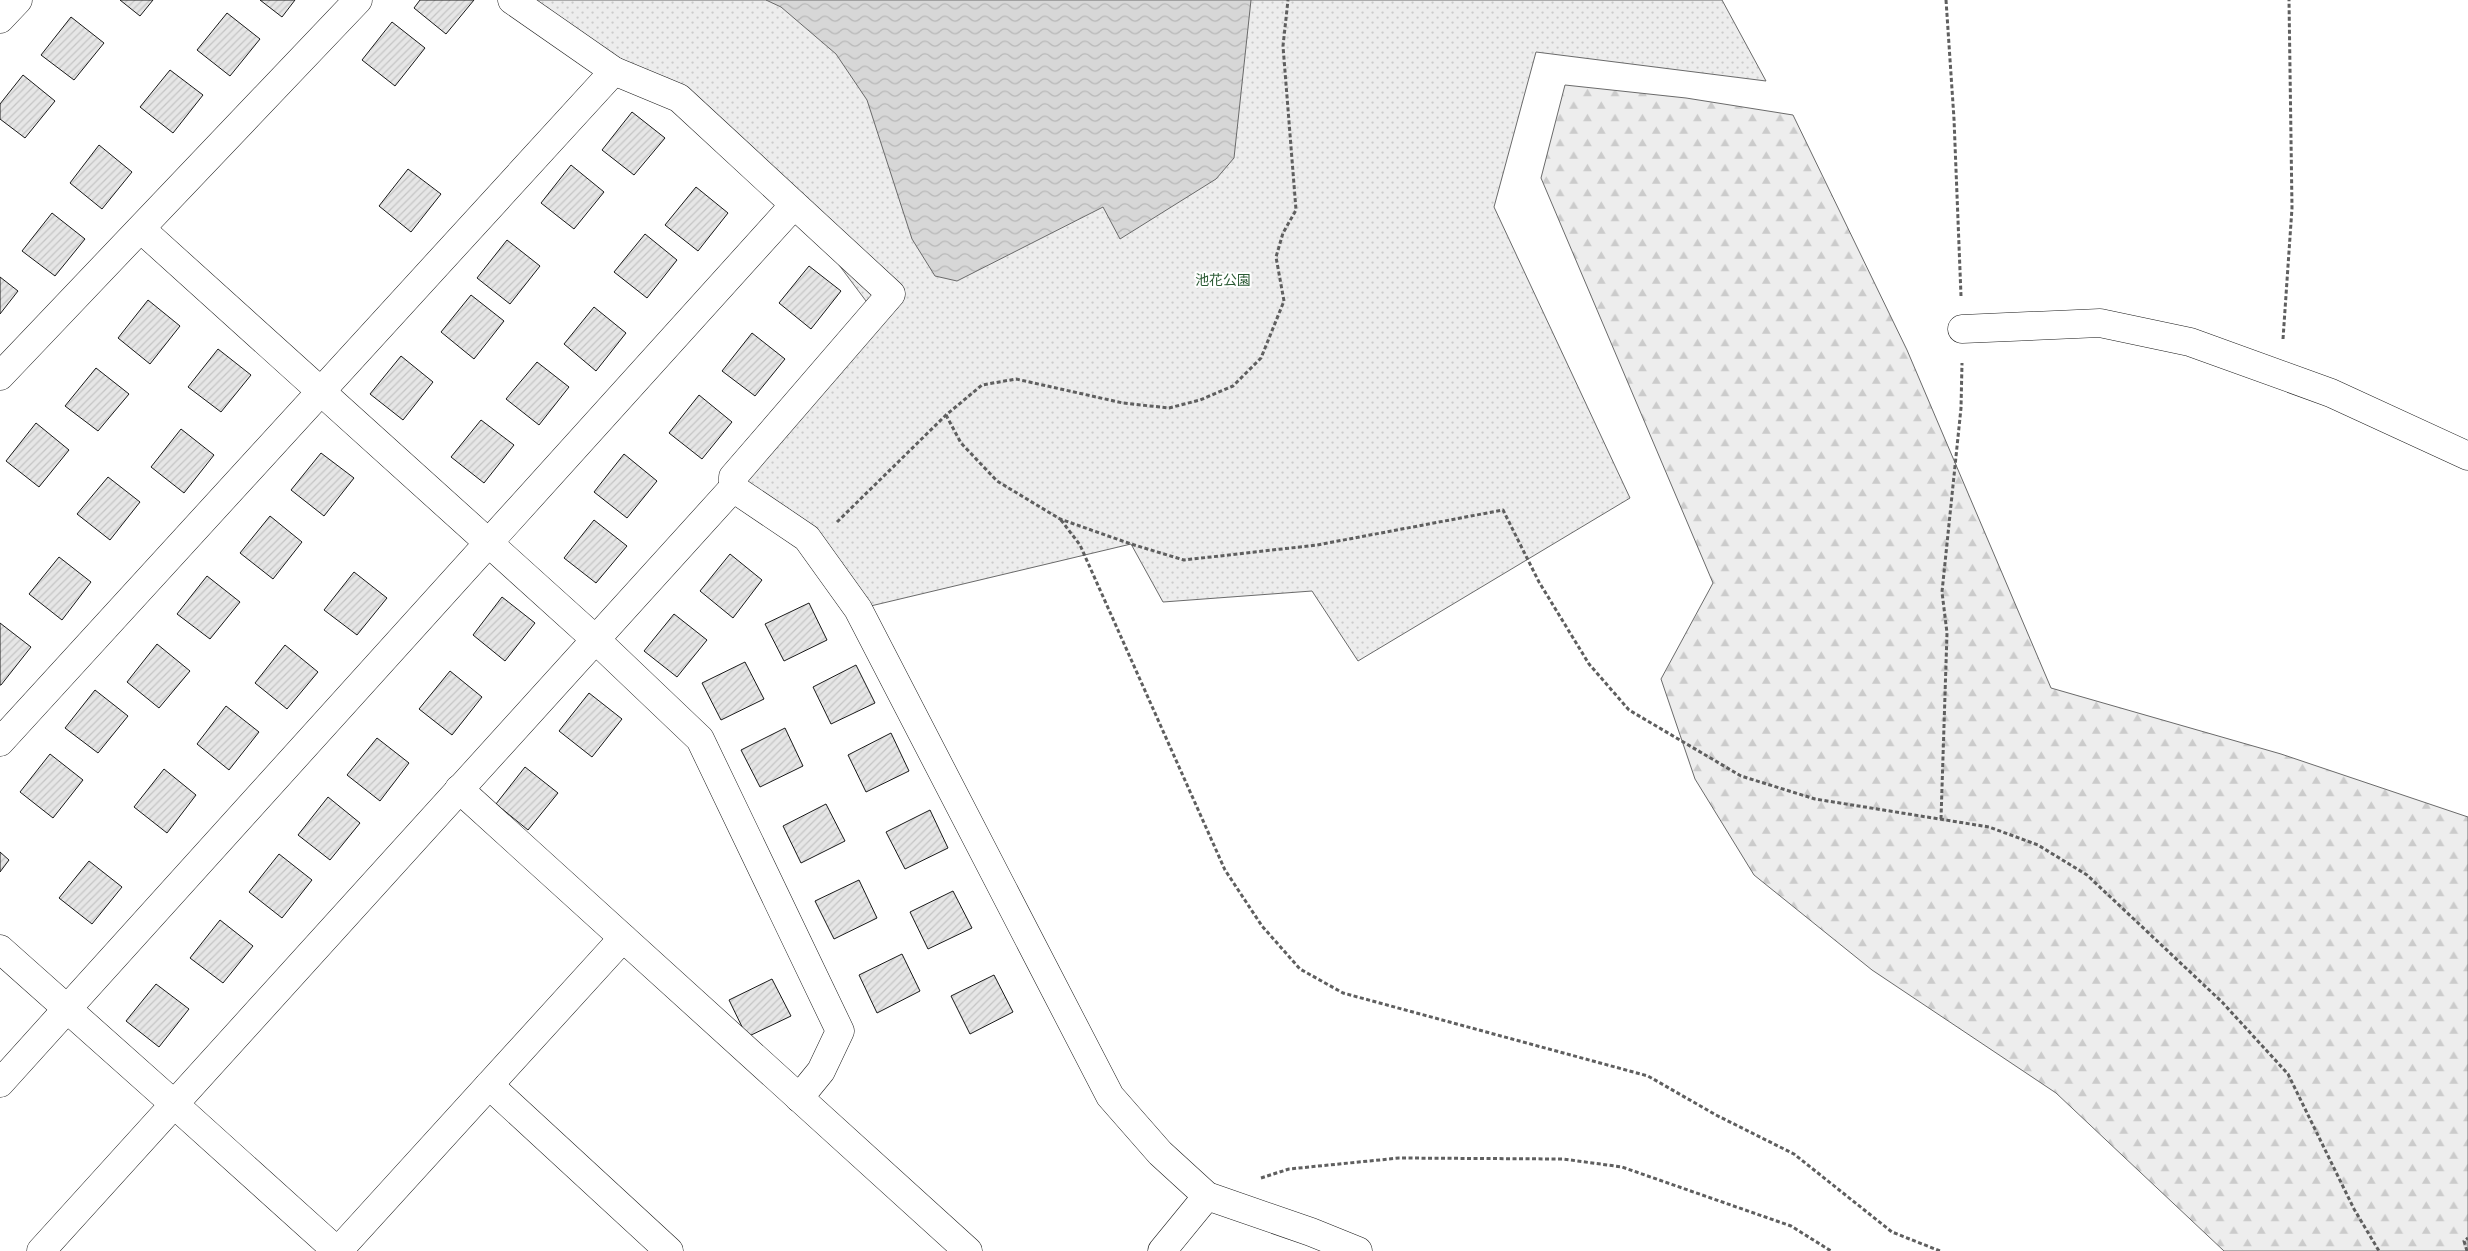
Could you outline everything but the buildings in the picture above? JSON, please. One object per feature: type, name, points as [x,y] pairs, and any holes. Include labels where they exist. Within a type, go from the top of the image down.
[{"type":"street","points":[[0,20],[18,0]]},
{"type":"street","points":[[41,1251],[733,488],[733,477],[891,294],[679,98],[614,71],[512,0]]},
{"type":"street","points":[[0,376],[356,1]]},
{"type":"street","points":[[0,742],[614,71]]},
{"type":"street","points":[[0,1084],[794,206]]},
{"type":"street","points":[[141,229],[595,639],[700,739],[840,1031],[821,1071],[799,1098]]},
{"type":"street","points":[[1962,329],[2100,323],[2190,342],[2331,393],[2468,456]]},
{"type":"street","points":[[733,488],[807,538],[858,609],[1110,1096],[1160,1153],[1207,1196],[1311,1232],[1358,1251]]},
{"type":"street","points":[[459,789],[968,1251]]},
{"type":"street","points":[[0,949],[337,1251],[623,938]]},
{"type":"street","points":[[489,1085],[669,1251]]},
{"type":"street","points":[[1162,1251],[1207,1196]]},
{"type":"path","points":[[812,546],[946,415],[982,385],[1016,379],[1123,403],[1170,408],[1200,400],[1233,386],[1261,358],[1284,301],[1276,257],[1283,232],[1296,210],[1283,46],[1288,0]]},
{"type":"path","points":[[1941,819],[1948,633],[1942,592],[1960,408],[1962,329],[1954,119],[1946,0]]},
{"type":"path","points":[[2280,374],[2292,208],[2290,0]]},
{"type":"path","points":[[946,415],[961,443],[997,481],[1060,519],[1184,560],[1317,546],[1503,510],[1539,582],[1589,664],[1629,710],[1741,776],[1815,799],[1989,827],[2038,845],[2087,875],[2222,1002],[2288,1074],[2354,1210],[2380,1251]]},
{"type":"path","points":[[1060,519],[1080,545],[1225,870],[1262,926],[1300,968],[1343,993],[1648,1076],[1716,1115],[1794,1154],[1892,1232],[1940,1251]]},
{"type":"path","points":[[1207,1196],[1289,1169],[1399,1158],[1563,1159],[1622,1167],[1791,1226],[1831,1251]]},
{"type":"path","points":[[2467,1251],[2464,1241],[2468,1238]]},
{"type":"green space","name":"池花公園","points":[[512,0],[1722,0],[1766,81],[1536,52],[1494,207],[1630,498],[1358,661],[1312,591],[1163,602],[1131,544],[858,609],[733,477],[875,313],[794,205],[679,99]]},
{"type":"green space","points":[[1565,85],[1686,98],[1793,115],[1907,350],[2051,688],[2281,754],[2468,817],[2468,1251],[2224,1251],[2056,1093],[1872,970],[1754,875],[1695,779],[1661,679],[1713,583],[1541,178]]},
{"type":"water","points":[[766,0],[1251,0],[1234,158],[1216,179],[1120,239],[1103,207],[957,281],[935,276],[912,239],[867,100],[836,54],[781,7]]}]
